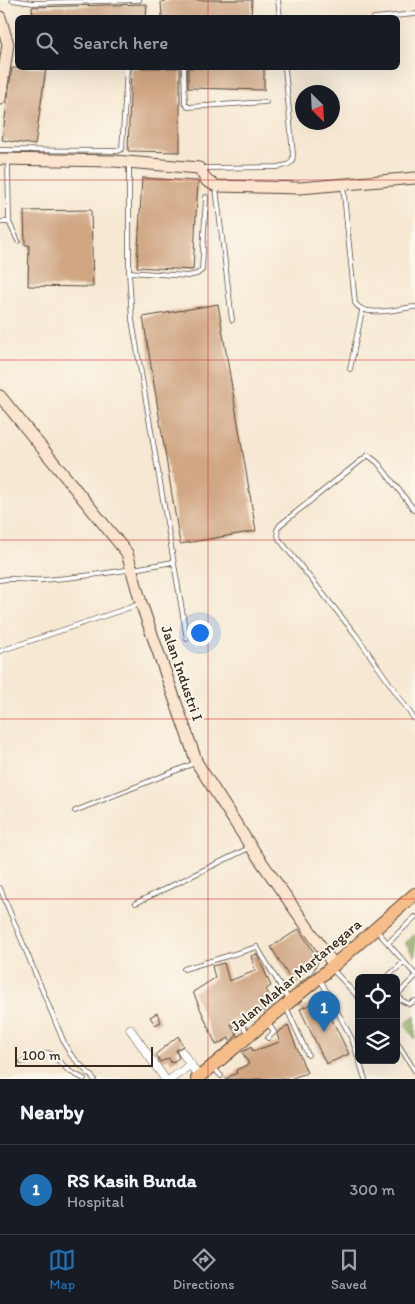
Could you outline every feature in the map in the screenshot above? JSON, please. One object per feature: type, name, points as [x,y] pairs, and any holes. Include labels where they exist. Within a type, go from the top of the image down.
[{"type":"main road","points":[[0,17],[12,43],[0,100]]},
{"type":"main road","points":[[4,159],[129,162],[199,168],[207,180],[216,186],[300,188],[415,178]]},
{"type":"main road","name":"Jalan Industri I","points":[[0,396],[127,554],[141,603],[197,763],[251,847],[332,966]]},
{"type":"main road","name":"Jalan Mahar Martanegara","points":[[198,1078],[217,1071],[249,1036],[415,894]]},
{"type":"street","points":[[130,1029],[165,1079]]},
{"type":"street","points":[[182,1052],[198,1078]]},
{"type":"street","points":[[171,1079],[191,1064]]},
{"type":"lane","points":[[12,0],[33,3],[139,0]]},
{"type":"lane","points":[[278,0],[280,15]]},
{"type":"lane","points":[[400,15],[415,14]]},
{"type":"lane","points":[[0,150],[118,151],[122,149],[127,70]]},
{"type":"lane","points":[[184,70],[185,103],[188,107],[266,102]]},
{"type":"lane","points":[[199,168],[277,167],[287,166],[292,162],[293,155],[285,70]]},
{"type":"lane","points":[[4,159],[9,222],[18,241]]},
{"type":"lane","points":[[129,162],[129,272],[132,320],[187,639]]},
{"type":"lane","points":[[343,184],[355,303],[362,311]]},
{"type":"lane","points":[[216,186],[232,320]]},
{"type":"lane","points":[[129,272],[188,276],[197,274],[202,270],[206,196]]},
{"type":"lane","points":[[0,222],[9,222]]},
{"type":"lane","points":[[362,311],[415,307]]},
{"type":"lane","points":[[350,369],[362,311]]},
{"type":"lane","points":[[415,511],[378,463],[368,456],[280,525],[277,530],[279,539],[356,635],[415,720]]},
{"type":"lane","points":[[0,580],[40,580],[133,570],[173,562]]},
{"type":"lane","points":[[0,651],[141,603]]},
{"type":"lane","points":[[75,811],[197,763]]},
{"type":"lane","points":[[136,903],[251,847]]},
{"type":"lane","points":[[0,888],[65,1045],[71,1055],[94,1079]]},
{"type":"lane","points":[[388,943],[415,917]]},
{"type":"lane","points":[[376,929],[415,976],[398,994],[406,1003],[409,1004],[415,1001]]},
{"type":"lane","points":[[184,969],[257,947],[288,1004],[308,1055]]},
{"type":"lane","points":[[390,974],[404,962]]},
{"type":"lane","points":[[332,966],[355,993]]},
{"type":"lane","points":[[319,978],[352,1039],[365,1079]]},
{"type":"lane","points":[[266,1021],[274,1032],[268,1038]]},
{"type":"lane","points":[[235,1024],[243,1026],[249,1036]]},
{"type":"lane","points":[[400,1047],[415,1071]]},
{"type":"lane","points":[[22,1062],[48,1053],[53,1055],[69,1071],[84,1079]]},
{"type":"green space","points":[[415,934],[415,957],[405,943]]},
{"type":"green space","points":[[415,1015],[415,1039],[405,1024]]},
{"type":"building","points":[[170,0],[252,0],[251,15],[162,15],[161,2]]},
{"type":"building","points":[[147,4],[146,15],[33,15],[32,7]]},
{"type":"building","points":[[12,68],[15,68],[15,70],[46,70],[35,145],[2,140]]},
{"type":"building","points":[[131,70],[180,70],[180,152],[128,151]]},
{"type":"building","points":[[188,70],[264,70],[264,90],[188,88]]},
{"type":"building","points":[[142,178],[198,181],[193,270],[137,267]]},
{"type":"building","points":[[91,210],[93,287],[28,286],[29,245],[25,245],[24,211]]},
{"type":"building","points":[[218,304],[256,531],[180,544],[143,317]]},
{"type":"building","points":[[299,929],[319,960],[313,972],[295,987],[271,947]]},
{"type":"building","points":[[257,954],[271,986],[266,989],[274,1004],[263,1012],[262,1010],[252,1013],[233,1021],[231,1024],[237,1035],[230,1041],[229,1038],[216,1045],[193,992],[215,978],[212,966],[224,963],[229,981],[255,971],[251,956]]},
{"type":"building","points":[[322,999],[349,1054],[326,1064],[300,1009]]},
{"type":"building","points":[[157,1013],[161,1022],[155,1025],[150,1017]]},
{"type":"building","points":[[288,1026],[307,1073],[289,1079],[225,1079],[237,1073],[236,1070],[249,1064],[242,1052],[251,1047],[253,1051],[280,1042],[277,1035],[278,1032]]},
{"type":"building","points":[[178,1036],[183,1046],[176,1050],[179,1058],[171,1063],[169,1058],[160,1062],[156,1054]]},
{"type":"place","name":"RS Kasih Bunda","points":[[324,1032]]}]
